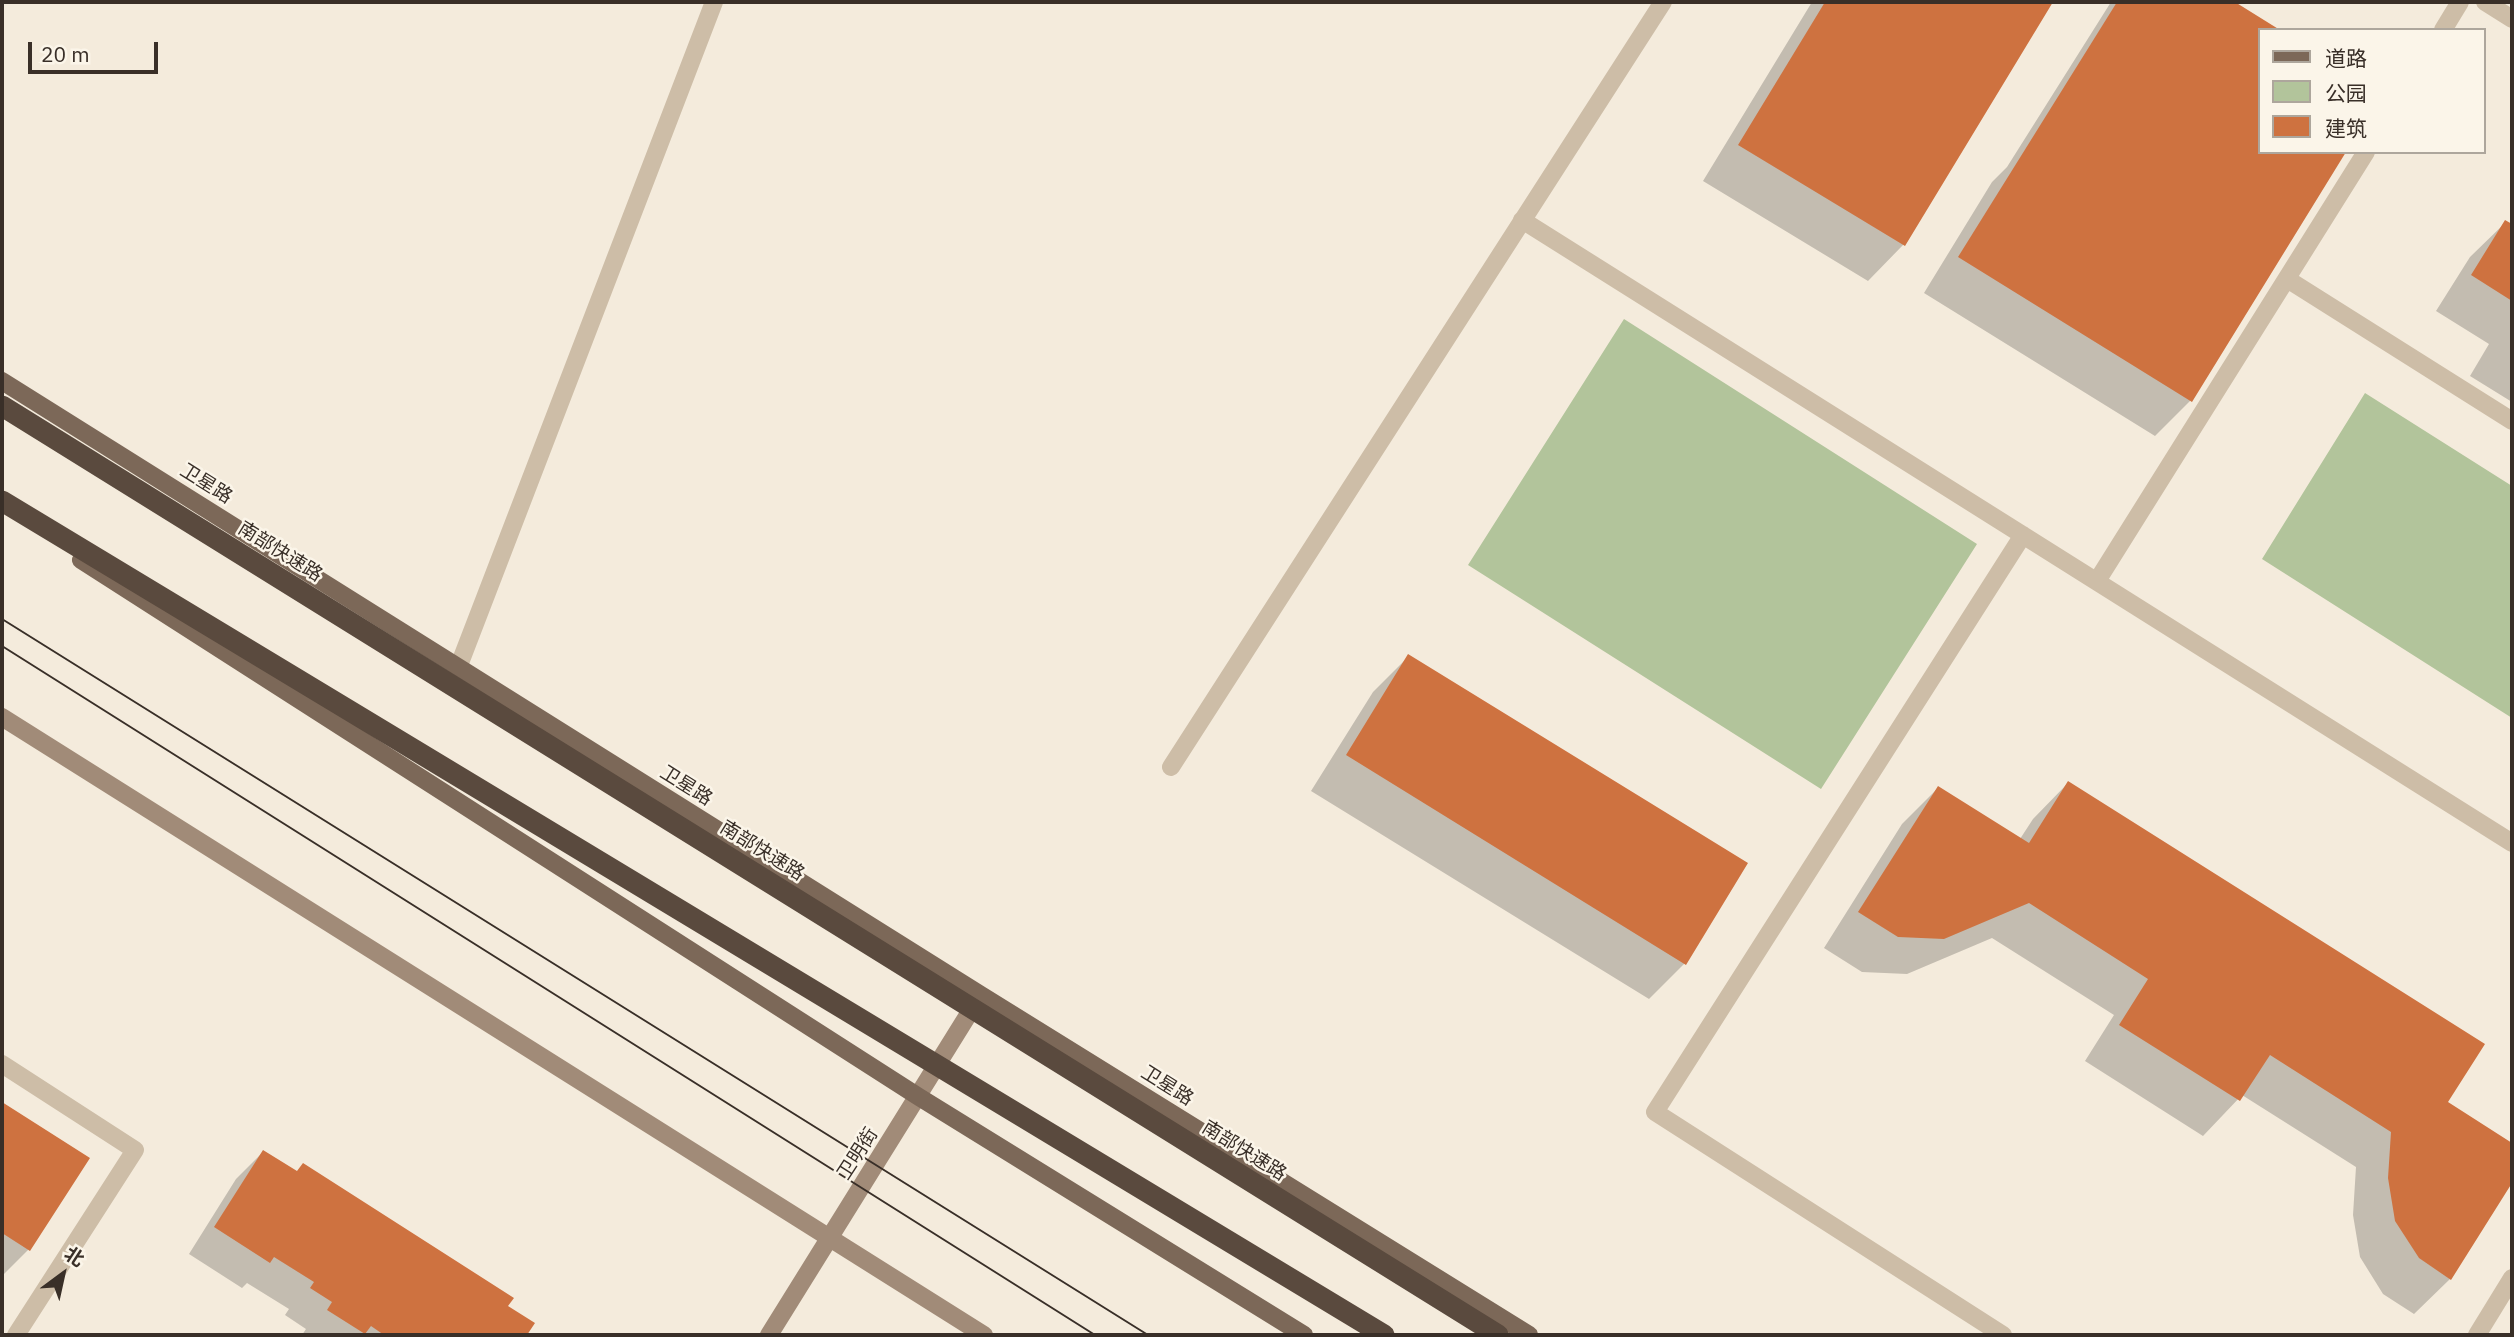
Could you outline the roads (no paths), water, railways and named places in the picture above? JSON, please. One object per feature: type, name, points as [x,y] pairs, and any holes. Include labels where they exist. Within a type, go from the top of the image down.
[{"type":"highway","name":"南部快速路","points":[[2,406],[1498,1335]]},
{"type":"highway","points":[[2,501],[1384,1335]]},
{"type":"main road","name":"卫星路","points":[[2,381],[1529,1335]]},
{"type":"main road","points":[[2,509],[919,1097],[1304,1335]]},
{"type":"main road","points":[[2,717],[984,1335]]},
{"type":"main road","name":"卫明街","points":[[769,1335],[981,995]]},
{"type":"street","points":[[458,668],[714,2]]},
{"type":"street","points":[[1171,767],[1663,2]]},
{"type":"street","points":[[2444,28],[2460,2]]},
{"type":"street","points":[[2485,2],[2512,19]]},
{"type":"street","points":[[2097,581],[2365,154]]},
{"type":"street","points":[[1522,220],[2512,843]]},
{"type":"street","points":[[2287,279],[2512,421]]},
{"type":"street","points":[[2003,1335],[1654,1112],[2023,535]]},
{"type":"street","points":[[2,1065],[135,1150],[16,1335]]},
{"type":"street","points":[[2477,1335],[2512,1278]]},
{"type":"tram line","points":[[2,619],[1148,1335]]},
{"type":"tram line","points":[[2,646],[1095,1335]]}]
